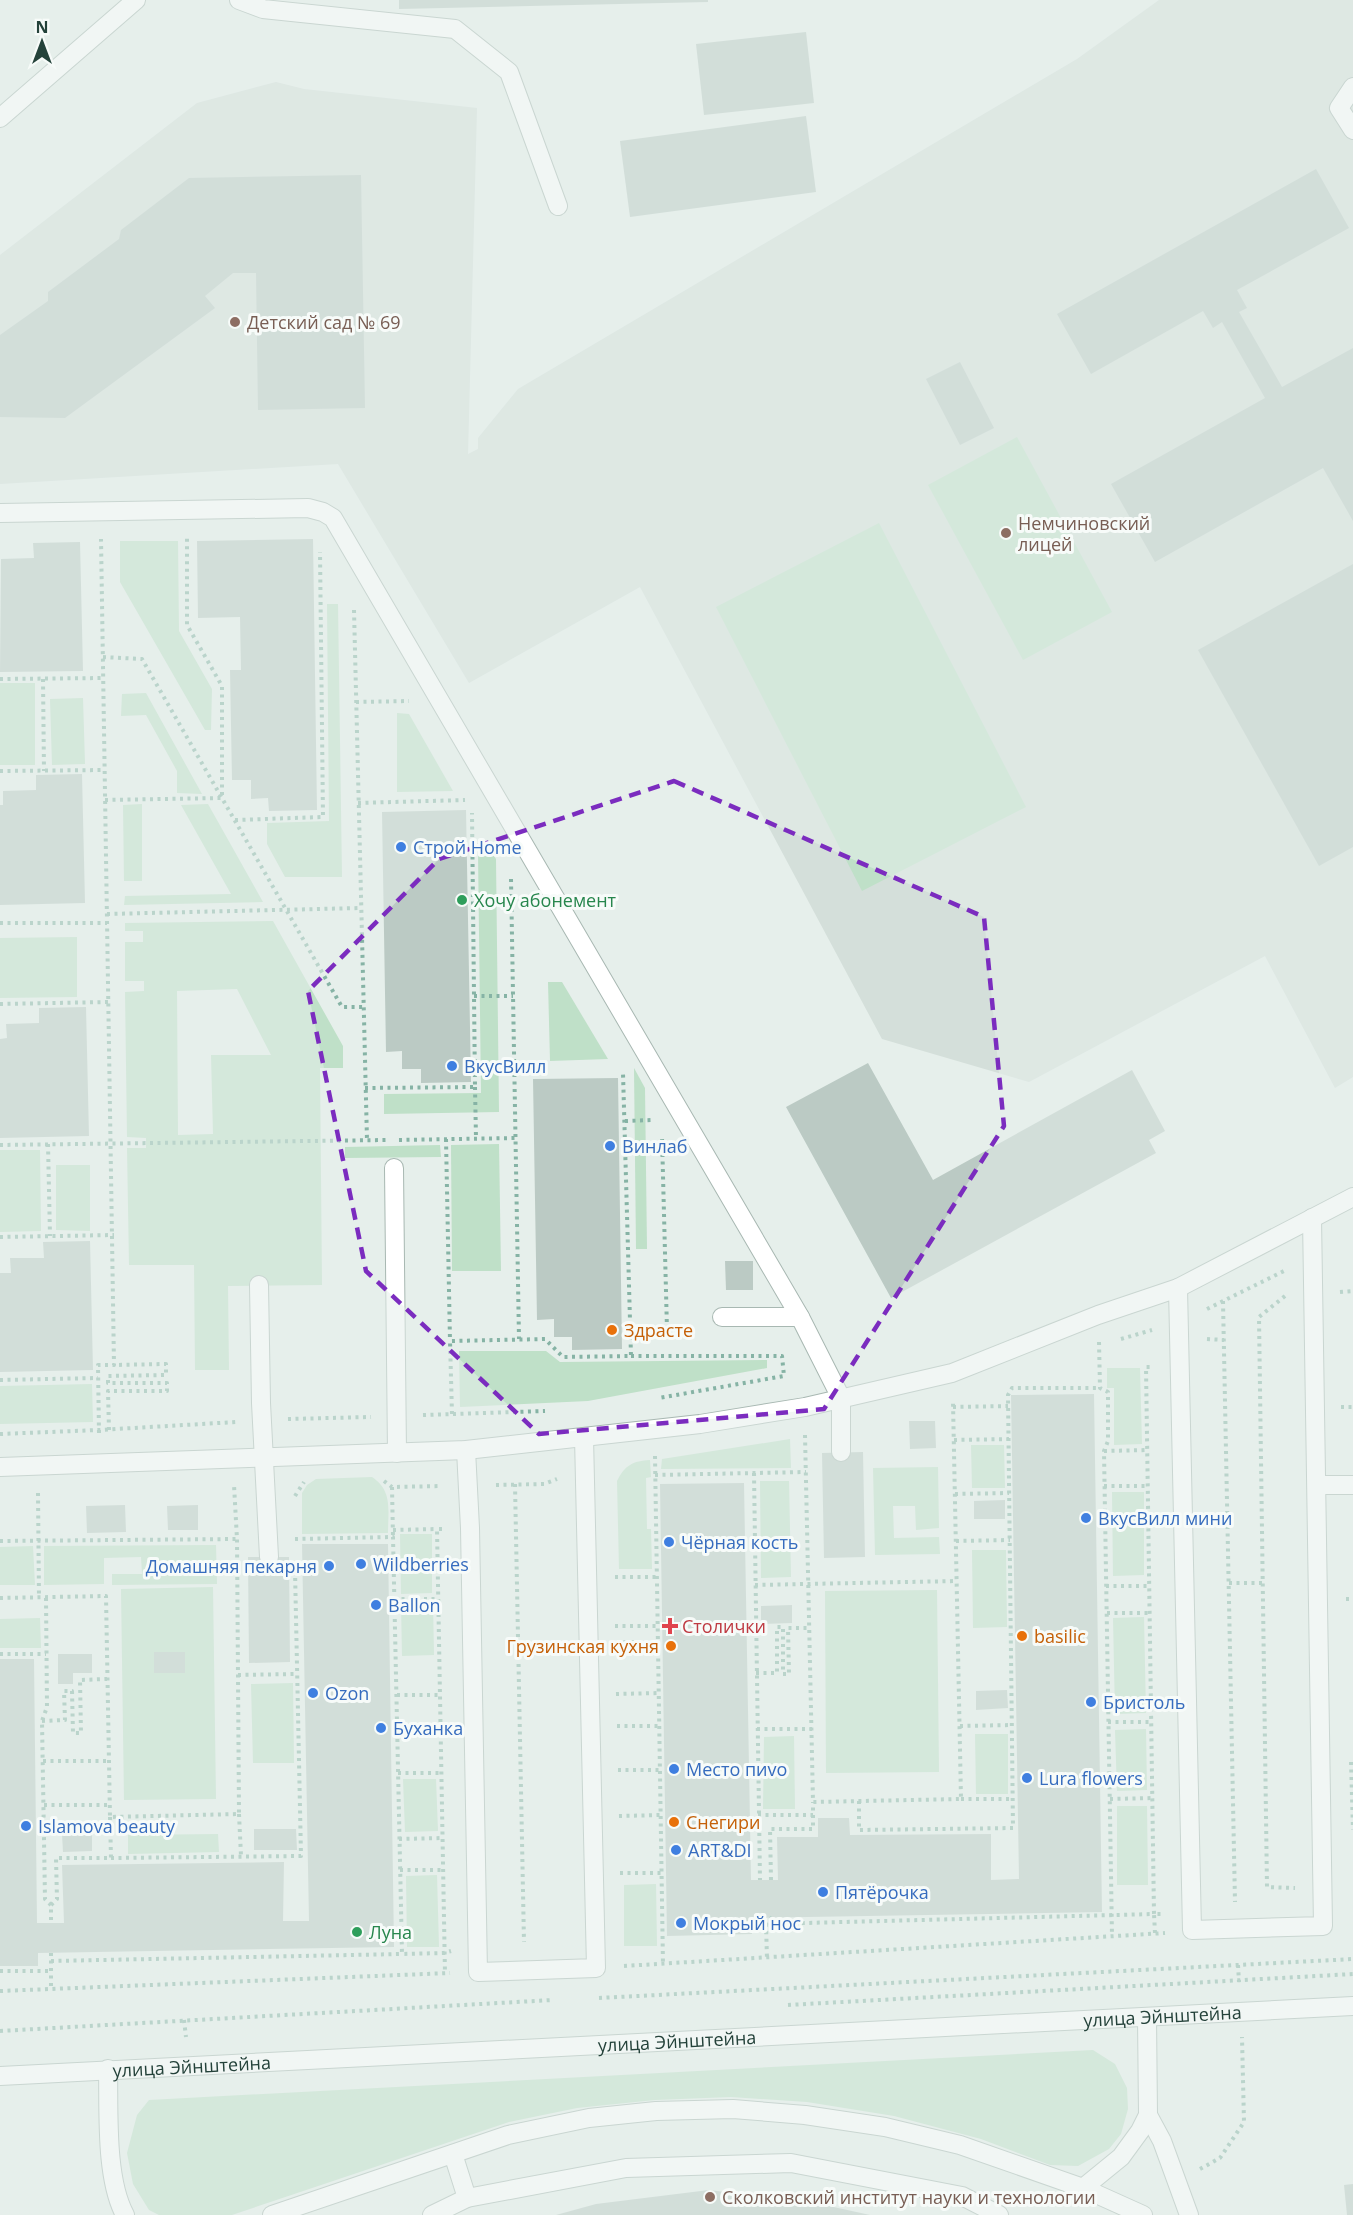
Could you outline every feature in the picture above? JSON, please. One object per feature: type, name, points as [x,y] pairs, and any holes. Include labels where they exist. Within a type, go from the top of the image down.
[{"type":"street","points":[[0,118],[136,0]]},
{"type":"street","points":[[239,0],[263,9],[455,28],[509,72],[558,206]]},
{"type":"street","points":[[1353,87],[1339,108],[1353,130]]},
{"type":"street","points":[[0,513],[308,508],[323,512],[333,518],[800,1317],[841,1398],[841,1452]]},
{"type":"street","points":[[394,1168],[397,1453]]},
{"type":"street","points":[[0,1467],[466,1450],[700,1424],[805,1407],[952,1373],[1098,1315],[1178,1288],[1353,1197]]},
{"type":"street","points":[[1178,1288],[1192,1930],[1323,1926],[1312,1218]]},
{"type":"street","points":[[258,1285],[263,1458],[269,1557]]},
{"type":"street","points":[[722,1317],[800,1317]]},
{"type":"street","points":[[466,1450],[470,1528],[478,1972],[596,1968],[584,1437]]},
{"type":"street","points":[[1317,1485],[1353,1485]]},
{"type":"street","name":"улица Эйнштейна","points":[[0,2076],[1353,2006]]},
{"type":"street","points":[[1083,2188],[1121,2157],[1140,2131],[1148,2115],[1147,2017]]},
{"type":"street","points":[[108,2069],[111,2163],[118,2202],[125,2215]]},
{"type":"street","points":[[272,2215],[508,2135],[589,2118],[656,2111],[733,2109],[805,2115],[885,2127],[960,2145],[1083,2188],[1143,2215]]},
{"type":"street","points":[[1148,2115],[1162,2141],[1189,2215]]},
{"type":"street","points":[[453,2154],[467,2198]]},
{"type":"street","points":[[432,2215],[467,2198],[626,2168],[791,2163],[962,2196],[999,2215]]},
{"type":"path","points":[[187,533],[187,625],[222,686],[222,798]]},
{"type":"path","points":[[101,534],[114,1365]]},
{"type":"path","points":[[235,820],[323,817],[320,541]]},
{"type":"path","points":[[354,599],[367,1140]]},
{"type":"path","points":[[103,657],[142,659],[342,1006],[363,1007]]},
{"type":"path","points":[[0,679],[103,678]]},
{"type":"path","points":[[43,679],[44,771]]},
{"type":"path","points":[[356,702],[412,701],[406,691]]},
{"type":"path","points":[[0,771],[105,770]]},
{"type":"path","points":[[463,790],[478,815]]},
{"type":"path","points":[[105,800],[222,798]]},
{"type":"path","points":[[358,803],[469,800]]},
{"type":"path","points":[[472,806],[476,1138]]},
{"type":"path","points":[[516,883],[510,872],[519,1339]]},
{"type":"path","points":[[107,914],[360,908]]},
{"type":"path","points":[[0,924],[107,923]]},
{"type":"path","points":[[474,996],[513,996]]},
{"type":"path","points":[[0,1004],[109,1002]]},
{"type":"path","points":[[623,1069],[631,1356]]},
{"type":"path","points":[[365,1088],[475,1087]]},
{"type":"path","points":[[625,1121],[661,1120]]},
{"type":"path","points":[[630,1331],[667,1330],[662,1131]]},
{"type":"path","points":[[0,1145],[515,1138]]},
{"type":"path","points":[[446,1139],[452,1414]]},
{"type":"path","points":[[48,1144],[50,1236]]},
{"type":"path","points":[[0,1237],[113,1235]]},
{"type":"path","points":[[1205,1310],[1294,1266]]},
{"type":"path","points":[[1337,1292],[1353,1291]]},
{"type":"path","points":[[1290,1293],[1259,1317],[1267,1887],[1298,1888],[1303,1894]]},
{"type":"path","points":[[1223,1301],[1235,1909]]},
{"type":"path","points":[[1098,1315],[1100,1388]]},
{"type":"path","points":[[1202,1338],[1224,1340]]},
{"type":"path","points":[[450,1341],[545,1339],[563,1358],[782,1356],[784,1376]]},
{"type":"path","points":[[99,1406],[98,1365],[166,1364],[166,1375],[108,1376],[108,1383],[167,1383],[167,1390],[108,1391],[109,1430]]},
{"type":"path","points":[[760,1918],[766,1924],[1111,1917],[1154,1914],[1146,1367],[1180,1366]]},
{"type":"path","points":[[952,1373],[961,1799]]},
{"type":"path","points":[[0,1380],[98,1378]]},
{"type":"path","points":[[859,1801],[860,1830],[1013,1827],[1008,1395],[1012,1388],[1100,1388],[1108,1392],[1108,1441],[1104,1451],[1104,1486],[1112,1936]]},
{"type":"path","points":[[953,1407],[1008,1406]]},
{"type":"path","points":[[771,1880],[770,1829],[813,1829],[805,1407]]},
{"type":"path","points":[[1340,1407],[1353,1407]]},
{"type":"path","points":[[954,1440],[1009,1439]]},
{"type":"path","points":[[1104,1451],[1147,1450]]},
{"type":"path","points":[[233,1459],[237,1539],[241,1856]]},
{"type":"path","points":[[656,1463],[663,1965]]},
{"type":"path","points":[[38,1465],[39,1598]]},
{"type":"path","points":[[655,1475],[806,1472]]},
{"type":"path","points":[[754,1473],[760,1880]]},
{"type":"path","points":[[382,1479],[392,1487],[402,1954]]},
{"type":"path","points":[[295,1507],[295,1495],[305,1480]]},
{"type":"path","points":[[515,1484],[524,1942]]},
{"type":"path","points":[[1104,1486],[1148,1486]]},
{"type":"path","points":[[955,1494],[1009,1493]]},
{"type":"path","points":[[393,1530],[470,1528]]},
{"type":"path","points":[[294,1529],[294,1550]]},
{"type":"path","points":[[437,1529],[445,1974]]},
{"type":"path","points":[[294,1539],[393,1537]]},
{"type":"path","points":[[0,1541],[237,1539]]},
{"type":"path","points":[[956,1541],[1010,1540]]},
{"type":"path","points":[[51,1905],[57,1899],[56,1858],[301,1856],[295,1561]]},
{"type":"path","points":[[614,1577],[657,1576]]},
{"type":"path","points":[[755,1585],[957,1581]]},
{"type":"path","points":[[1228,1583],[1263,1582]]},
{"type":"path","points":[[1106,1586],[1149,1586]]},
{"type":"path","points":[[0,1598],[106,1596],[111,1858]]},
{"type":"path","points":[[46,1598],[47,1707],[42,1721],[45,1899],[51,1905],[51,1923]]},
{"type":"path","points":[[394,1599],[439,1599]]},
{"type":"path","points":[[1346,1599],[1353,1599]]},
{"type":"path","points":[[1107,1613],[1150,1613]]},
{"type":"path","points":[[615,1626],[658,1626]]},
{"type":"path","points":[[756,1673],[777,1673],[777,1627],[783,1627],[783,1674],[789,1674],[788,1628],[809,1628]]},
{"type":"path","points":[[615,1642],[658,1642]]},
{"type":"path","points":[[0,1654],[46,1654]]},
{"type":"path","points":[[238,1675],[297,1674]]},
{"type":"path","points":[[42,1721],[65,1720],[64,1691],[72,1691],[73,1733],[81,1733],[80,1680],[107,1679]]},
{"type":"path","points":[[616,1694],[658,1693]]},
{"type":"path","points":[[396,1695],[440,1695]]},
{"type":"path","points":[[1108,1722],[1151,1722]]},
{"type":"path","points":[[960,1726],[1012,1725]]},
{"type":"path","points":[[616,1726],[659,1726]]},
{"type":"path","points":[[757,1729],[812,1729]]},
{"type":"path","points":[[43,1761],[109,1761]]},
{"type":"path","points":[[617,1770],[660,1770]]},
{"type":"path","points":[[398,1773],[442,1773]]},
{"type":"path","points":[[1110,1799],[1153,1798]]},
{"type":"path","points":[[813,1802],[1013,1799]]},
{"type":"path","points":[[44,1805],[110,1805]]},
{"type":"path","points":[[110,1817],[240,1814]]},
{"type":"path","points":[[618,1816],[661,1815]]},
{"type":"path","points":[[759,1815],[813,1815]]},
{"type":"path","points":[[399,1839],[442,1838]]},
{"type":"path","points":[[400,1870],[443,1870]]},
{"type":"path","points":[[619,1873],[661,1873]]},
{"type":"path","points":[[767,1959],[766,1924],[772,1917]]},
{"type":"path","points":[[596,1968],[767,1959],[1192,1930]]},
{"type":"path","points":[[51,1960],[444,1953],[477,1944]]},
{"type":"path","points":[[51,1953],[51,1989]]},
{"type":"path","points":[[593,1998],[1353,1959]]},
{"type":"path","points":[[0,1971],[51,1971]]},
{"type":"path","points":[[0,1991],[478,1972]]},
{"type":"path","points":[[0,2031],[557,2000]]},
{"type":"path","points":[[184,2019],[186,2037]]},
{"type":"path","points":[[1176,2177],[1199,2170],[1220,2158],[1244,2122],[1242,2038]]},
{"type":"highlighted area","points":[[674,781],[984,917],[1004,1126],[824,1409],[539,1434],[366,1271],[308,991],[439,859]]},
{"type":"shaded area","name":"Немчиновский лицей","points":[[1159,0],[1353,0],[1353,1077],[1335,1088],[1265,956],[1029,1082],[882,1039],[640,587],[469,683],[338,464],[0,484],[0,255],[197,103],[276,82],[304,89],[477,108],[468,454],[478,449],[478,438],[518,389],[1077,59]]},
{"type":"green space","points":[[1017,437],[1112,612],[1023,660],[928,485]]},
{"type":"green space","points":[[879,523],[1026,807],[862,891],[716,607]]},
{"type":"green space","points":[[120,541],[178,541],[179,631],[212,689],[211,730],[205,730],[120,582]]},
{"type":"green space","points":[[327,604],[338,604],[342,877],[285,877],[267,844],[267,823],[329,821]]},
{"type":"green space","points":[[0,683],[35,683],[35,765],[0,765]]},
{"type":"green space","points":[[146,693],[202,794],[177,793],[177,771],[146,715],[121,716],[122,694]]},
{"type":"green space","points":[[83,698],[85,764],[52,765],[50,699]]},
{"type":"green space","points":[[397,713],[409,714],[453,791],[397,792]]},
{"type":"green space","points":[[142,804],[142,881],[124,881],[123,805]]},
{"type":"green space","points":[[208,804],[263,902],[124,905],[125,896],[231,894],[181,805]]},
{"type":"green space","points":[[478,853],[492,853],[496,859],[499,1112],[384,1114],[384,1094],[481,1093]]},
{"type":"green space","points":[[273,921],[343,1046],[343,1068],[320,1068],[322,1285],[228,1286],[229,1370],[195,1370],[194,1265],[129,1265],[127,1148],[146,1148],[146,1138],[127,1137],[125,992],[144,991],[144,981],[125,981],[125,942],[143,942],[143,931],[125,931],[125,923]],"holes":[[[237,989],[271,1055],[211,1055],[213,1134],[178,1135],[177,991]]]},
{"type":"green space","points":[[77,937],[77,997],[0,998],[0,938]]},
{"type":"green space","points":[[548,982],[562,982],[608,1059],[550,1061]]},
{"type":"green space","points":[[634,1068],[645,1088],[647,1249],[636,1249]]},
{"type":"green space","points":[[499,1144],[501,1271],[452,1271],[451,1145]]},
{"type":"green space","points":[[440,1145],[441,1157],[345,1158],[345,1147]]},
{"type":"green space","points":[[0,1150],[40,1150],[41,1231],[0,1232]]},
{"type":"green space","points":[[56,1165],[90,1165],[90,1231],[56,1230]]},
{"type":"green space","points":[[459,1351],[546,1351],[560,1362],[767,1360],[767,1368],[588,1401],[460,1407]]},
{"type":"green space","points":[[1107,1368],[1140,1368],[1142,1444],[1114,1445],[1114,1388],[1107,1388]]},
{"type":"green space","points":[[92,1384],[93,1422],[0,1424],[0,1386]]},
{"type":"green space","points":[[790,1439],[791,1468],[661,1469],[662,1459]]},
{"type":"green space","points":[[971,1445],[1004,1445],[1005,1488],[972,1488]]},
{"type":"green space","points":[[650,1460],[651,1477],[646,1478],[647,1529],[651,1529],[652,1569],[619,1569],[617,1481],[630,1465]]},
{"type":"green space","points":[[938,1467],[939,1528],[916,1530],[915,1506],[893,1506],[894,1538],[939,1537],[940,1554],[875,1555],[873,1468]]},
{"type":"green space","points":[[372,1477],[383,1488],[388,1502],[388,1533],[302,1534],[302,1493],[307,1485],[316,1479]]},
{"type":"green space","points":[[760,1481],[789,1481],[791,1577],[761,1578]]},
{"type":"green space","points":[[1112,1492],[1144,1492],[1144,1575],[1113,1576]]},
{"type":"green space","points":[[400,1534],[432,1534],[432,1593],[401,1594]]},
{"type":"green space","points":[[216,1545],[217,1584],[112,1585],[112,1574],[142,1574],[141,1557],[104,1558],[104,1584],[44,1585],[44,1546]]},
{"type":"green space","points":[[33,1546],[35,1585],[0,1585],[0,1547]]},
{"type":"green space","points":[[972,1550],[1006,1550],[1007,1627],[973,1628]]},
{"type":"green space","points":[[213,1587],[216,1799],[124,1800],[121,1589]]},
{"type":"green space","points":[[937,1590],[939,1772],[826,1773],[825,1591]]},
{"type":"green space","points":[[433,1603],[434,1655],[402,1656],[401,1604]]},
{"type":"green space","points":[[1144,1617],[1146,1713],[1115,1714],[1113,1618]]},
{"type":"green space","points":[[40,1618],[41,1648],[0,1648],[0,1619]]},
{"type":"green space","points":[[293,1683],[294,1763],[253,1763],[251,1684]]},
{"type":"green space","points":[[1146,1729],[1147,1790],[1117,1791],[1115,1730]]},
{"type":"green space","points":[[975,1734],[1008,1734],[1008,1794],[976,1794]]},
{"type":"green space","points":[[794,1736],[795,1809],[763,1809],[764,1737]]},
{"type":"green space","points":[[403,1779],[436,1779],[438,1831],[405,1832]]},
{"type":"green space","points":[[1117,1806],[1147,1806],[1148,1885],[1117,1885]]},
{"type":"green space","points":[[218,1834],[219,1852],[128,1854],[128,1835]]},
{"type":"green space","points":[[437,1875],[439,1947],[407,1947],[406,1876]]},
{"type":"green space","points":[[656,1884],[657,1946],[624,1946],[624,1885]]},
{"type":"green space","points":[[1093,2050],[1115,2064],[1127,2088],[1128,2109],[1121,2134],[1109,2149],[1078,2166],[1050,2165],[981,2139],[894,2116],[807,2102],[731,2097],[655,2100],[577,2108],[509,2122],[232,2215],[159,2215],[149,2210],[133,2184],[127,2153],[137,2115],[149,2100]]},
{"type":"building","points":[[399,0],[708,0],[708,2],[399,9]]},
{"type":"building","points":[[806,32],[814,103],[704,115],[696,44]]},
{"type":"building","points":[[806,116],[816,192],[630,217],[620,141]]},
{"type":"building","points":[[1316,169],[1349,228],[1237,290],[1247,308],[1239,312],[1282,387],[1353,348],[1353,521],[1323,468],[1155,562],[1111,484],[1265,398],[1222,322],[1213,328],[1203,311],[1091,374],[1057,314]]},
{"type":"building","points":[[361,175],[365,408],[258,410],[256,273],[233,273],[205,296],[215,308],[65,418],[0,417],[0,335],[48,301],[48,292],[119,239],[121,230],[189,178]]},
{"type":"building","points":[[960,362],[994,428],[960,445],[926,379]]},
{"type":"building","points":[[313,539],[317,810],[269,811],[268,798],[251,799],[251,780],[232,780],[230,670],[241,670],[240,617],[198,618],[197,541]]},
{"type":"building","points":[[80,542],[83,671],[0,672],[1,559],[34,558],[33,543]]},
{"type":"building","points":[[1353,564],[1353,847],[1319,866],[1198,650]]},
{"type":"building","points":[[82,774],[85,903],[0,905],[0,805],[3,805],[3,791],[36,790],[36,775]]},
{"type":"building","points":[[466,810],[471,1082],[421,1083],[421,1069],[402,1069],[402,1051],[386,1052],[382,812]]},
{"type":"building","points":[[86,1007],[89,1136],[0,1138],[0,1039],[7,1038],[6,1024],[39,1023],[39,1008]]},
{"type":"building","points":[[868,1063],[933,1180],[1132,1070],[1165,1131],[1149,1140],[1156,1153],[891,1298],[786,1107]]},
{"type":"building","points":[[618,1078],[622,1349],[572,1350],[572,1337],[554,1337],[554,1319],[537,1320],[533,1079]]},
{"type":"building","points":[[90,1241],[93,1370],[0,1372],[0,1273],[11,1273],[10,1258],[44,1258],[43,1242]]},
{"type":"building","points":[[725,1261],[753,1261],[753,1290],[726,1290]]},
{"type":"building","points":[[1094,1394],[1102,1912],[751,1918],[752,1934],[667,1936],[660,1484],[744,1483],[751,1880],[778,1880],[777,1837],[818,1837],[818,1818],[849,1818],[850,1835],[991,1834],[991,1880],[1019,1879],[1011,1395]]},
{"type":"building","points":[[909,1421],[935,1421],[936,1448],[910,1449]]},
{"type":"building","points":[[863,1452],[865,1557],[824,1558],[822,1453]]},
{"type":"building","points":[[1005,1500],[1005,1519],[974,1519],[974,1501]]},
{"type":"building","points":[[125,1505],[126,1532],[87,1533],[86,1506]]},
{"type":"building","points":[[198,1505],[198,1530],[168,1530],[167,1506]]},
{"type":"building","points":[[302,1544],[388,1544],[394,1947],[38,1953],[38,1966],[0,1966],[0,1659],[34,1659],[37,1923],[64,1923],[62,1865],[284,1862],[283,1921],[309,1921]]},
{"type":"building","points":[[248,1557],[289,1557],[290,1662],[249,1663]]},
{"type":"building","points":[[792,1605],[792,1623],[761,1624],[761,1606]]},
{"type":"building","points":[[154,1652],[185,1652],[185,1673],[154,1673]]},
{"type":"building","points":[[58,1654],[92,1654],[92,1673],[73,1673],[73,1684],[58,1684]]},
{"type":"building","points":[[1007,1690],[1008,1708],[976,1710],[976,1691]]},
{"type":"building","points":[[254,1829],[296,1829],[297,1850],[254,1850]]},
{"type":"building","points":[[92,1833],[92,1851],[63,1852],[62,1834]]},
{"type":"building","points":[[1353,2184],[1353,2215],[1347,2215],[1344,2185]]},
{"type":"building","name":"Сколковский институт науки и технологии","points":[[709,2190],[820,2204],[870,2215],[556,2215],[596,2204]]},
{"type":"place","name":"Детский сад № 69","points":[[235,322]]},
{"type":"place","name":"Немчиновский лицей","points":[[1006,533]]},
{"type":"place","name":"Строй Home","points":[[401,847]]},
{"type":"place","name":"Хочу абонемент","points":[[462,900]]},
{"type":"place","name":"ВкусВилл","points":[[452,1066]]},
{"type":"place","name":"Винлаб","points":[[610,1146]]},
{"type":"place","name":"Здрасте","points":[[612,1330]]},
{"type":"place","name":"ВкусВилл мини","points":[[1086,1518]]},
{"type":"place","name":"Чёрная кость","points":[[669,1542]]},
{"type":"place","name":"Wildberries","points":[[361,1564]]},
{"type":"place","name":"Домашняя пекарня","points":[[329,1566]]},
{"type":"place","name":"Ballon","points":[[376,1605]]},
{"type":"place","name":"Столички","points":[[670,1626]]},
{"type":"place","name":"basilic","points":[[1022,1636]]},
{"type":"place","name":"Грузинская кухня","points":[[671,1646]]},
{"type":"place","name":"Ozon","points":[[313,1693]]},
{"type":"place","name":"Бристоль","points":[[1091,1702]]},
{"type":"place","name":"Буханка","points":[[381,1728]]},
{"type":"place","name":"Место пиvo","points":[[674,1769]]},
{"type":"place","name":"Lura flowers","points":[[1027,1778]]},
{"type":"place","name":"Снегири","points":[[674,1822]]},
{"type":"place","name":"Islamova beauty","points":[[26,1826]]},
{"type":"place","name":"ART&DI","points":[[676,1850]]},
{"type":"place","name":"Пятёрочка","points":[[823,1892]]},
{"type":"place","name":"Мокрый нос","points":[[681,1923]]},
{"type":"place","name":"Луна","points":[[357,1932]]},
{"type":"place","name":"Сколковский институт науки и технологии","points":[[710,2197]]}]
